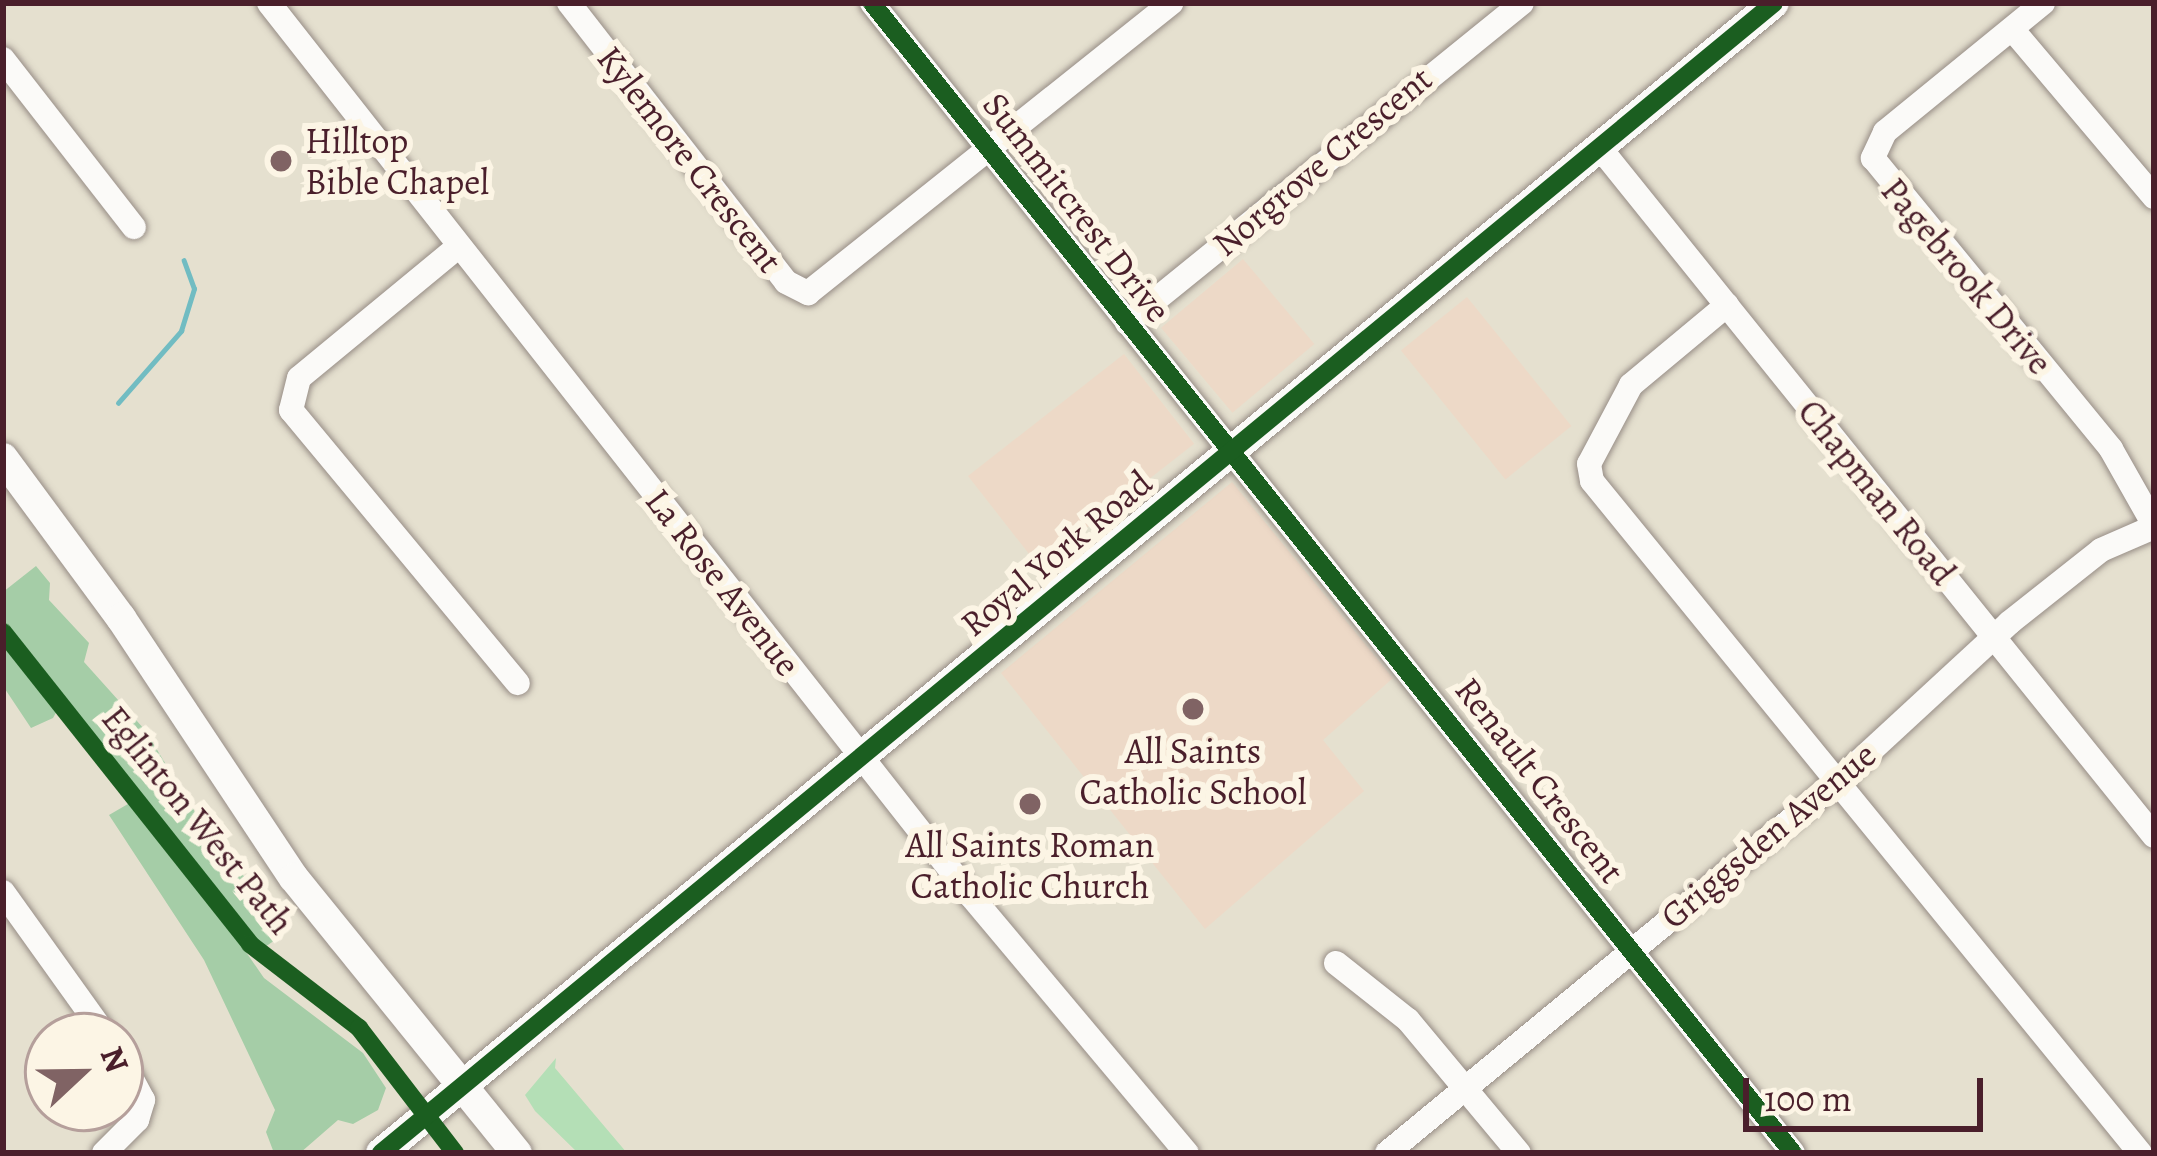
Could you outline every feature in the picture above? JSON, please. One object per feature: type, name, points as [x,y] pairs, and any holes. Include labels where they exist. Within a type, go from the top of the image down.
[{"type":"main road","name":"Royal York Road","points":[[381,1153],[1774,3]]},
{"type":"main road","points":[[3,458],[121,618],[294,878],[517,1153]]},
{"type":"street","name":"La Rose Avenue","points":[[269,3],[862,757],[1187,1153]]},
{"type":"street","name":"Kylemore Crescent","points":[[569,3],[796,290],[829,283],[991,151]]},
{"type":"street","name":"Summitcrest Drive","points":[[872,3],[1230,452]]},
{"type":"street","points":[[991,151],[1171,3]]},
{"type":"street","name":"Norgrove Crescent","points":[[1126,323],[1522,3]]},
{"type":"street","name":"Pagebrook Drive","points":[[2043,3],[1878,139],[1876,168],[2111,449],[2154,526]]},
{"type":"street","points":[[2012,28],[2154,197]]},
{"type":"street","points":[[3,58],[134,226]]},
{"type":"street","name":"Chapman Road","points":[[1600,148],[2154,836]]},
{"type":"street","points":[[458,246],[298,378],[291,410],[518,683]]},
{"type":"street","points":[[1726,305],[1623,395],[1589,464],[1592,481],[2140,1153]]},
{"type":"street","name":"Renault Crescent","points":[[1230,452],[1793,1153]]},
{"type":"street","name":"Griggsden Avenue","points":[[1387,1153],[1838,781],[1994,635],[2101,550],[2154,526]]},
{"type":"street","points":[[3,892],[89,1012]]},
{"type":"street","points":[[1336,963],[1408,1020],[1519,1153]]},
{"type":"shaded area","points":[[1243,259],[1314,344],[1232,413],[1161,328]]},
{"type":"shaded area","points":[[1467,297],[1571,426],[1505,479],[1401,350]]},
{"type":"shaded area","points":[[1124,354],[1194,444],[1038,566],[968,476]]},
{"type":"shaded area","name":"All Saints Catholic School","points":[[1232,482],[1393,678],[1323,740],[1364,791],[1205,929],[1001,673]]},
{"type":"green space","points":[[36,566],[50,583],[49,600],[89,643],[84,662],[145,730],[195,812],[279,922],[278,938],[265,947],[243,927],[235,936],[264,978],[363,1053],[386,1088],[378,1110],[353,1124],[338,1120],[300,1153],[274,1153],[266,1132],[275,1110],[204,960],[109,815],[140,797],[63,700],[53,718],[31,728],[3,686],[3,592]]},
{"type":"green space","points":[[556,1058],[555,1068],[627,1153],[578,1153],[535,1111],[525,1095]]},
{"type":"waterway","points":[[118,403],[181,331],[194,289],[184,261]]},
{"type":"cycle path","points":[[872,3],[1793,1153]]},
{"type":"cycle path","points":[[381,1153],[1774,3]]},
{"type":"cycle path","name":"Eglinton West Path","points":[[3,632],[250,944],[359,1028],[455,1153]]},
{"type":"place","name":"Hilltop Bible Chapel","points":[[281,161]]},
{"type":"place","name":"All Saints Catholic School","points":[[1193,709]]},
{"type":"place","name":"All Saints Roman Catholic Church","points":[[1030,804]]}]
